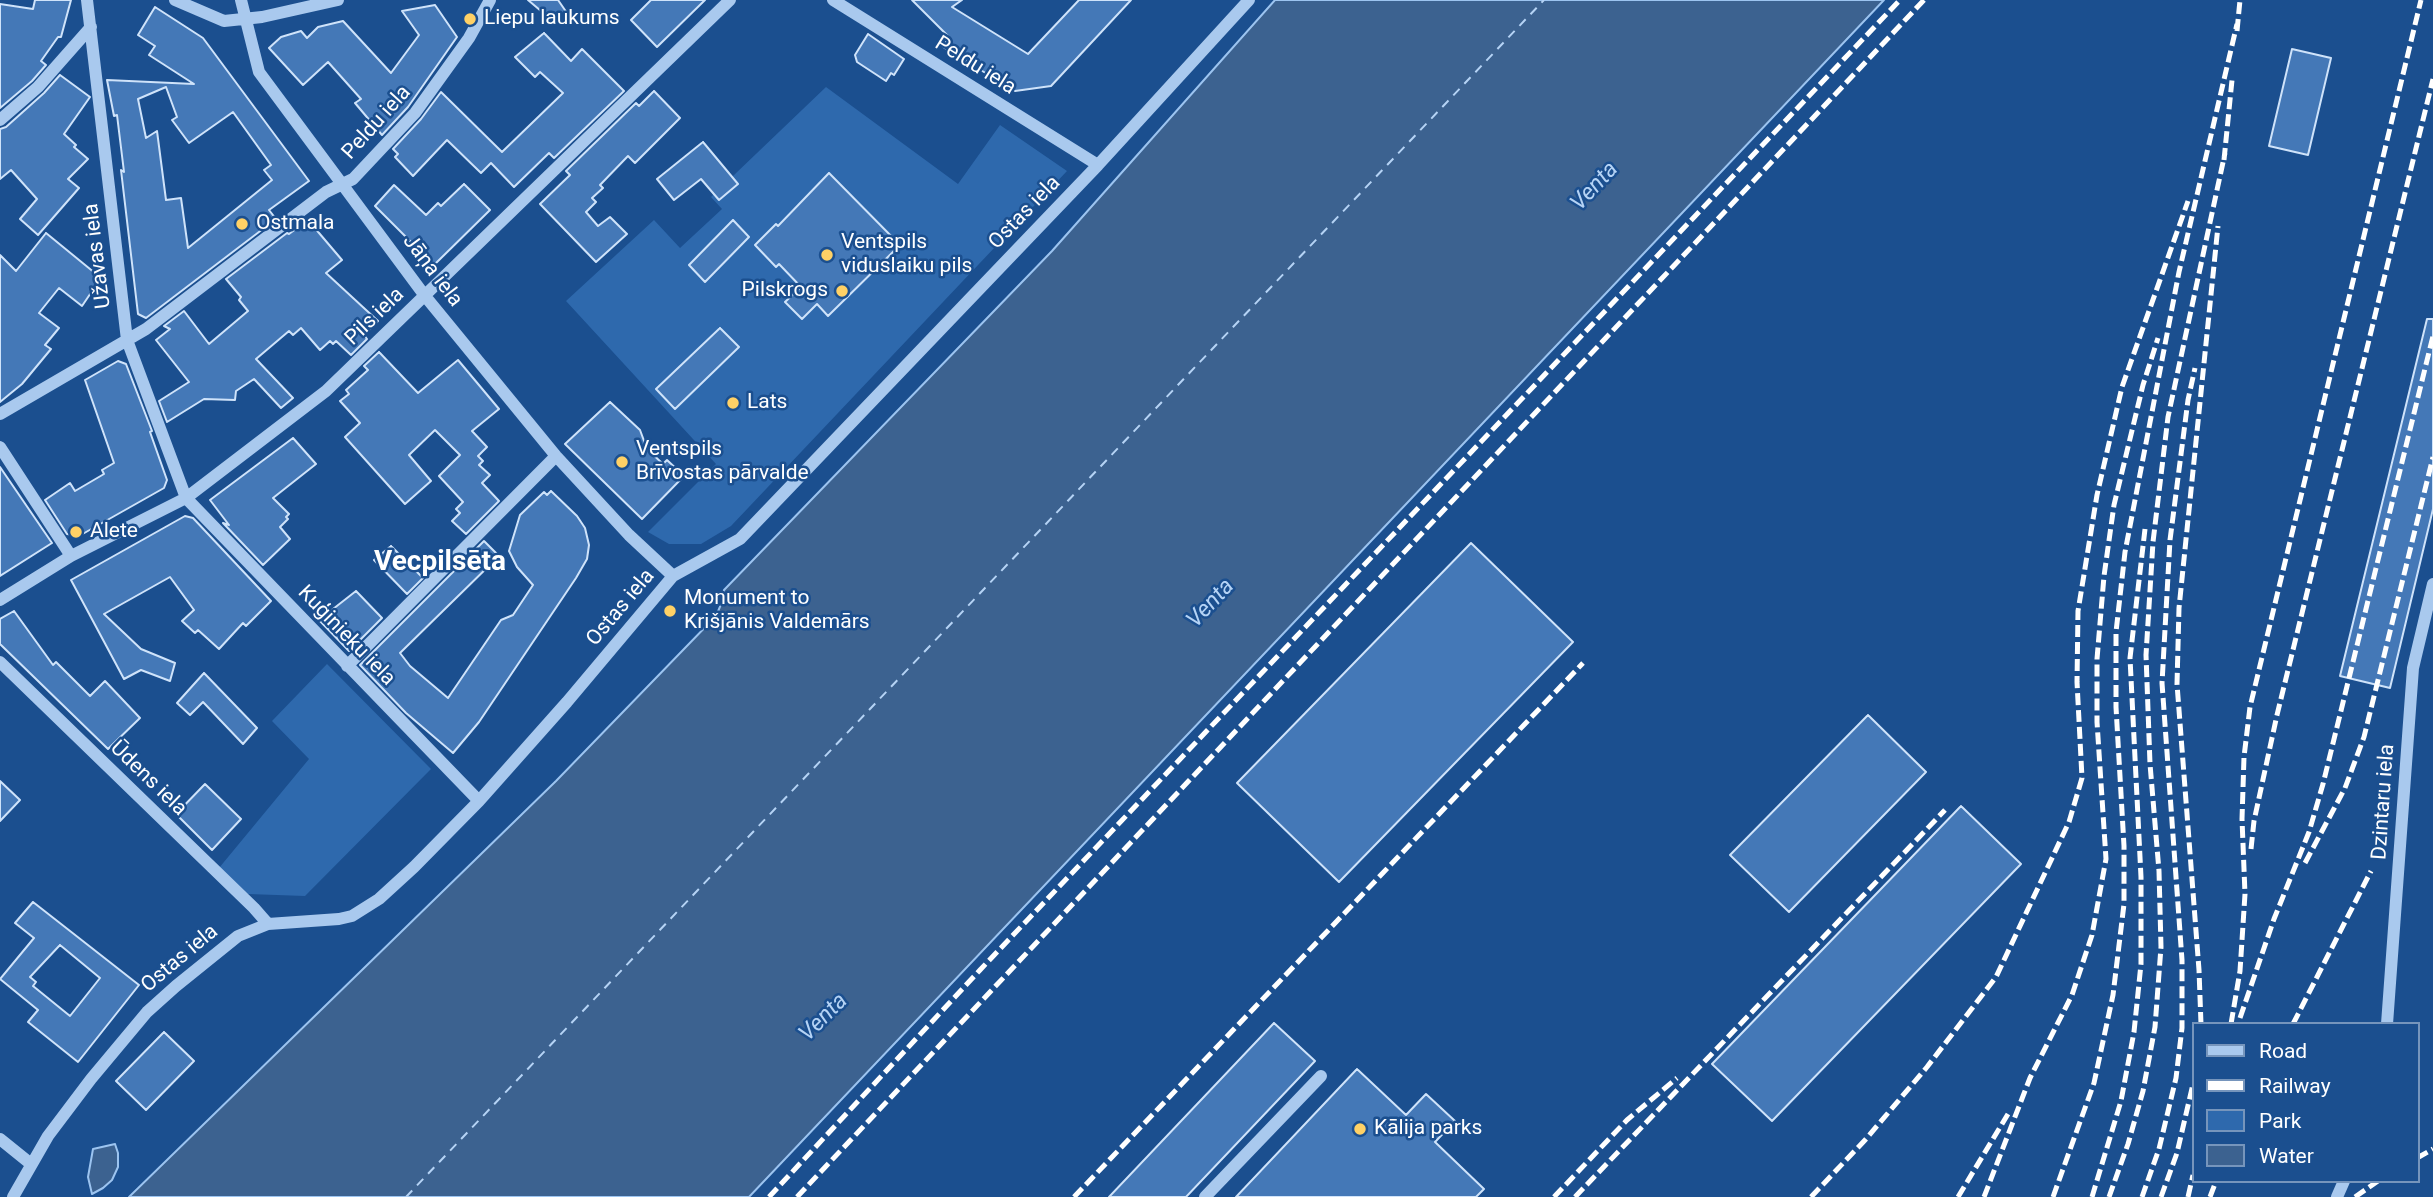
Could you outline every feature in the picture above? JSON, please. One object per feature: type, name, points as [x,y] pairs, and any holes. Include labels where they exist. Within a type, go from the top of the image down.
[{"type":"street","name":"Užavas iela","points":[[88,0],[127,340],[186,498]]},
{"type":"street","points":[[175,0],[224,21],[245,20],[338,0]]},
{"type":"street","name":"Jāņa iela","points":[[241,0],[259,72],[425,296],[556,456],[629,535],[673,576]]},
{"type":"street","name":"Peldu iela","points":[[0,414],[146,329],[326,192],[353,179],[415,113],[469,38],[490,0]]},
{"type":"street","name":"Pils iela","points":[[0,600],[71,556],[186,498],[326,391],[730,0]]},
{"type":"street","name":"Peldu iela","points":[[833,0],[1098,165]]},
{"type":"street","name":"Ostas iela","points":[[13,1197],[48,1136],[84,1088],[147,1012],[176,985],[238,936],[268,925],[339,919],[362,911],[414,867],[479,801],[673,576],[740,540],[1098,165],[1249,0]]},
{"type":"street","points":[[0,120],[38,87],[90,27]]},
{"type":"street","points":[[0,447],[71,556]]},
{"type":"street","points":[[347,666],[556,456]]},
{"type":"street","name":"Kuģinieku iela","points":[[186,498],[479,801]]},
{"type":"street","name":"Dzintaru iela","points":[[2387,1022],[2413,668],[2433,584]]},
{"type":"street","name":"Ūdens iela","points":[[0,662],[254,908],[268,925]]},
{"type":"street","points":[[1205,1197],[1321,1076]]},
{"type":"street","points":[[0,1139],[31,1164]]},
{"type":"green space","points":[[826,87],[958,184],[1000,125],[1067,171],[731,526],[701,544],[669,544],[648,532],[716,464],[566,301],[654,220],[680,248],[722,209],[711,197]]},
{"type":"green space","points":[[327,664],[431,769],[305,896],[248,894],[219,868],[309,759],[272,721]]},
{"type":"water","name":"Venta","points":[[1275,0],[1884,0],[749,1197],[129,1197],[556,781],[716,616],[724,590],[1052,251]]},
{"type":"water","points":[[115,1144],[118,1167],[112,1180],[92,1194],[88,1177],[93,1149]]},
{"type":"building","points":[[35,0],[71,0],[61,37],[58,37],[41,61],[46,65],[32,81],[0,108],[0,4],[33,9]]},
{"type":"building","points":[[528,0],[558,0],[567,13],[554,22]]},
{"type":"building","points":[[651,0],[705,0],[657,47],[631,20]]},
{"type":"building","points":[[912,0],[962,0],[952,7],[1028,54],[1079,0],[1131,0],[1051,86],[1015,91],[943,47],[949,37]]},
{"type":"building","points":[[435,5],[457,37],[408,107],[382,135],[355,103],[361,99],[328,62],[303,85],[269,48],[281,37],[301,31],[307,38],[318,27],[343,21],[391,73],[419,35],[402,11]]},
{"type":"building","points":[[155,7],[203,38],[309,181],[269,210],[276,219],[146,318],[138,314],[117,115],[114,116],[107,80],[194,84],[149,55],[155,46],[138,35]],"holes":[[[166,87],[177,117],[172,120],[189,143],[233,112],[271,165],[264,170],[272,180],[188,248],[181,198],[166,200],[157,131],[146,138],[138,99]]]},
{"type":"building","points":[[544,33],[571,61],[582,49],[624,91],[554,158],[549,153],[514,187],[491,163],[481,173],[447,140],[413,176],[395,157],[398,154],[393,149],[441,92],[502,152],[563,93],[540,72],[535,77],[515,57]]},
{"type":"building","points":[[868,34],[904,59],[894,75],[891,73],[886,81],[857,62],[855,55]]},
{"type":"building","points":[[2292,49],[2331,58],[2308,155],[2269,146]]},
{"type":"building","points":[[60,75],[90,97],[64,134],[88,159],[68,179],[79,188],[38,235],[20,219],[37,199],[11,170],[0,179],[0,129],[6,127],[44,93]]},
{"type":"building","points":[[654,91],[680,118],[635,163],[628,156],[600,185],[603,188],[592,198],[596,202],[586,212],[598,226],[610,217],[627,234],[596,262],[540,204],[570,175],[566,171],[636,103],[639,106]]},
{"type":"building","points":[[703,142],[738,184],[719,200],[701,179],[674,200],[657,179]]},
{"type":"building","name":"Ventspils viduslaiku pils","points":[[829,173],[900,245],[828,316],[817,304],[802,319],[785,302],[801,287],[779,264],[776,267],[755,245],[776,224],[778,226]]},
{"type":"building","points":[[464,184],[490,210],[434,265],[375,206],[394,185],[426,215],[438,203],[441,206]]},
{"type":"building","points":[[308,220],[342,260],[326,273],[378,321],[364,335],[367,339],[351,355],[336,341],[333,344],[330,341],[320,350],[301,328],[293,335],[289,331],[256,359],[293,398],[281,408],[254,379],[236,391],[235,400],[204,399],[167,422],[159,401],[189,382],[156,340],[170,329],[164,326],[184,311],[209,344],[248,311],[239,300],[241,297],[226,279]]},
{"type":"building","points":[[733,220],[749,237],[705,282],[689,265]]},
{"type":"building","points":[[46,233],[101,278],[82,306],[59,288],[39,313],[59,328],[45,345],[51,349],[22,384],[0,402],[0,255],[16,271]]},
{"type":"building","points":[[2427,319],[2433,319],[2433,509],[2390,688],[2340,676]]},
{"type":"building","points":[[720,328],[739,347],[675,409],[656,389]]},
{"type":"building","points":[[379,352],[418,393],[458,360],[499,409],[472,431],[487,447],[478,456],[483,461],[479,465],[490,475],[482,483],[499,501],[466,534],[452,521],[460,513],[456,509],[463,502],[439,476],[460,455],[435,430],[409,455],[431,481],[405,504],[345,437],[360,423],[340,401],[349,394],[346,390],[368,370],[364,366]]},
{"type":"building","points":[[118,361],[126,364],[152,431],[150,432],[167,480],[164,488],[79,536],[67,534],[45,500],[70,483],[75,491],[104,474],[102,470],[114,463],[85,380]]},
{"type":"building","name":"Ventspils Brīvostas pārvalde","points":[[610,402],[640,430],[647,449],[663,464],[667,460],[684,476],[642,519],[565,444]]},
{"type":"building","points":[[293,438],[316,464],[273,498],[289,514],[280,527],[290,539],[263,565],[223,523],[229,525],[210,500]]},
{"type":"building","points":[[0,467],[52,543],[0,576]]},
{"type":"building","points":[[551,491],[577,516],[585,528],[589,545],[587,559],[479,722],[453,753],[406,713],[360,665],[484,541],[499,556],[400,653],[410,666],[448,698],[501,620],[513,615],[533,585],[517,567],[509,551],[520,515],[544,492],[547,495]]},
{"type":"building","points":[[185,516],[193,518],[271,601],[246,626],[243,623],[219,649],[198,630],[195,633],[182,621],[194,610],[170,577],[104,614],[141,649],[175,663],[170,681],[141,670],[124,679],[71,580]]},
{"type":"building","points":[[1471,543],[1573,642],[1339,882],[1237,783]]},
{"type":"building","points":[[391,546],[423,578],[407,594],[374,560]]},
{"type":"building","points":[[356,591],[382,618],[349,651],[319,620]]},
{"type":"building","points":[[14,611],[53,665],[56,662],[90,696],[105,681],[140,718],[108,749],[0,644],[0,619]]},
{"type":"building","points":[[204,673],[257,728],[243,744],[203,702],[190,715],[177,703]]},
{"type":"building","points":[[1868,715],[1926,772],[1789,912],[1730,855]]},
{"type":"building","points":[[0,781],[20,800],[0,821]]},
{"type":"building","points":[[205,784],[241,819],[212,850],[176,814]]},
{"type":"building","points":[[1961,806],[2021,864],[1772,1121],[1712,1064]]},
{"type":"building","points":[[33,902],[139,985],[78,1062],[28,1022],[38,1010],[0,979],[34,938],[15,923]],"holes":[[[60,945],[100,978],[70,1016],[33,986],[36,982],[30,977]]]},
{"type":"building","points":[[1274,1023],[1315,1061],[1186,1197],[1109,1197]]},
{"type":"building","points":[[164,1032],[194,1061],[146,1110],[116,1081]]},
{"type":"building","name":"Kālija parks","points":[[1357,1069],[1406,1115],[1426,1094],[1455,1121],[1435,1142],[1484,1189],[1476,1197],[1236,1197]]},
{"type":"ferry route","points":[[406,1197],[1544,0]]},
{"type":"railway","points":[[769,1197],[980,970],[1900,0]]},
{"type":"railway","points":[[797,1197],[1924,0]]},
{"type":"railway","points":[[2237,31],[2240,0]]},
{"type":"railway","points":[[2231,1022],[2240,971],[2245,894],[2242,819],[2244,757],[2250,707],[2421,0]]},
{"type":"railway","points":[[2053,1197],[2094,1083],[2113,995],[2124,904],[2124,846],[2116,707],[2116,632],[2125,552],[2179,272],[2237,24]]},
{"type":"railway","points":[[2251,849],[2254,821],[2277,715],[2433,79]]},
{"type":"railway","points":[[2224,160],[2232,80]]},
{"type":"railway","points":[[2109,1197],[2143,1091],[2155,1027],[2161,947],[2146,655],[2153,542],[2168,417],[2225,153]]},
{"type":"railway","points":[[1811,1197],[1866,1139],[1927,1067],[1996,977],[2069,822],[2082,778],[2077,682],[2078,611],[2097,495],[2122,387],[2188,201]]},
{"type":"railway","points":[[2201,1022],[2177,684],[2179,608],[2218,226]]},
{"type":"railway","points":[[2240,1018],[2274,919],[2309,832],[2323,784],[2433,336]]},
{"type":"railway","points":[[1984,1197],[2030,1078],[2072,995],[2092,935],[2106,859],[2097,722],[2097,659],[2104,576],[2114,505],[2143,385],[2158,338]]},
{"type":"railway","points":[[2142,1197],[2159,1149],[2176,1078],[2182,1028],[2182,960],[2162,683],[2170,540],[2188,400],[2195,368]]},
{"type":"railway","points":[[2305,863],[2345,788],[2364,737],[2433,457]]},
{"type":"railway","points":[[2092,1197],[2121,1101],[2134,1032],[2141,964],[2141,877],[2130,658],[2145,529]]},
{"type":"railway","points":[[1074,1197],[1583,663]]},
{"type":"railway","points":[[1575,1197],[1945,810]]},
{"type":"railway","points":[[2294,1022],[2371,871]]},
{"type":"railway","points":[[1554,1197],[1627,1120],[1677,1078]]},
{"type":"railway","points":[[2161,1197],[2177,1153],[2192,1088]]},
{"type":"railway","points":[[1958,1197],[2008,1114]]},
{"type":"railway","points":[[2419,1157],[2433,1149]]},
{"type":"railway","points":[[2188,1197],[2192,1179]]},
{"type":"railway","points":[[2210,1197],[2215,1183]]},
{"type":"railway","points":[[2355,1197],[2375,1183]]},
{"type":"place","name":"Liepu laukums","points":[[470,19]]},
{"type":"place","name":"Ostmala","points":[[242,224]]},
{"type":"place","name":"Ventspils viduslaiku pils","points":[[827,255]]},
{"type":"place","name":"Pilskrogs","points":[[842,291]]},
{"type":"place","name":"Lats","points":[[733,403]]},
{"type":"place","name":"Ventspils Brīvostas pārvalde","points":[[622,462]]},
{"type":"place","name":"Alete","points":[[76,532]]},
{"type":"place","name":"Monument to Krišjānis Valdemārs","points":[[670,611]]},
{"type":"place","name":"Kālija parks","points":[[1360,1129]]},
{"type":"district","name":"Vecpilsēta","points":[[440,563]]}]
